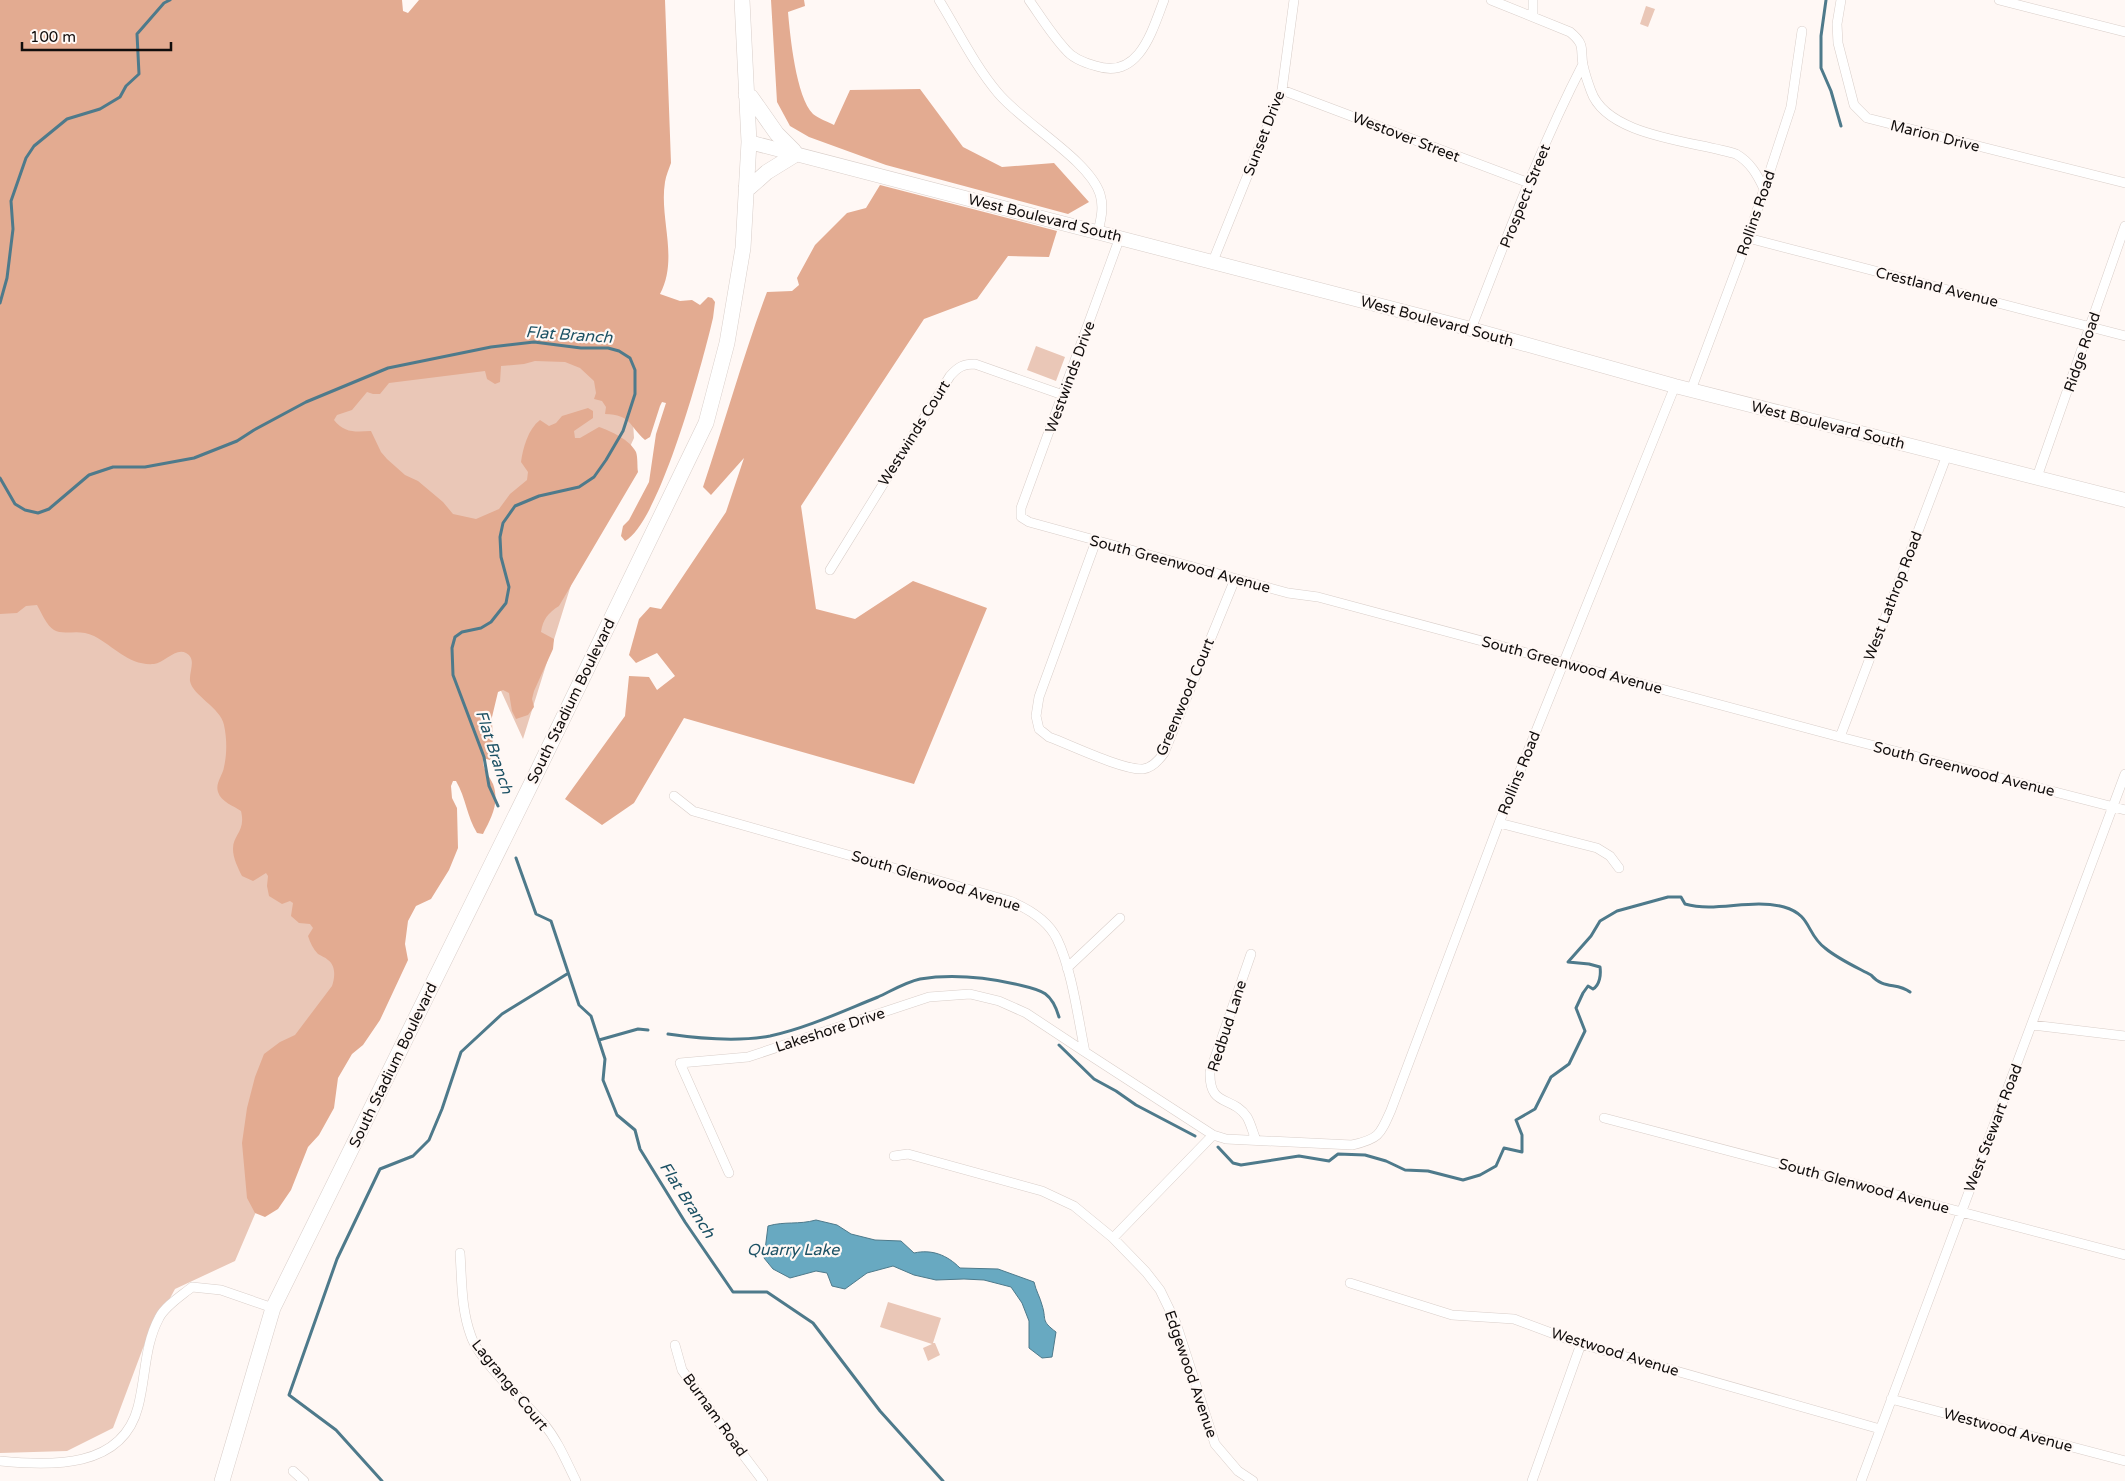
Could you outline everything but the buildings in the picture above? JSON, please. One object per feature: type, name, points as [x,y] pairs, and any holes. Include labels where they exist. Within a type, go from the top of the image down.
[{"type":"main road","name":"South Stadium Boulevard","points":[[222,1481],[273,1308],[530,787],[706,422],[727,343],[742,257],[749,142],[742,0]]},
{"type":"main road","points":[[746,96],[751,97],[794,154],[767,172],[750,188],[746,188]]},
{"type":"main road","name":"West Boulevard South","points":[[749,142],[1213,261],[1471,329],[1675,386],[2125,500]]},
{"type":"street","points":[[940,0],[998,92],[1016,113],[1084,167],[1100,194],[1102,213],[1098,232]]},
{"type":"street","points":[[1029,0],[1067,52],[1081,62],[1113,70],[1128,63],[1142,50],[1164,0]]},
{"type":"street","name":"Sunset Drive","points":[[1213,261],[1282,90],[1294,0]]},
{"type":"street","points":[[1491,0],[1570,32],[1578,39],[1582,47],[1583,64],[1593,96],[1610,116],[1632,128],[1736,154],[1745,159],[1756,173],[1764,189]]},
{"type":"street","points":[[1533,0],[1533,16]]},
{"type":"street","name":"Marion Drive","points":[[1841,0],[1837,24],[1838,43],[1854,105],[1868,118],[2125,183]]},
{"type":"street","points":[[1999,0],[2125,32]]},
{"type":"street","name":"Rollins Road","points":[[1691,390],[1748,238],[1791,108],[1802,31]]},
{"type":"street","name":"Prospect Street","points":[[1471,329],[1529,184],[1570,87],[1583,64]]},
{"type":"street","name":"Westover Street","points":[[1282,90],[1529,184]]},
{"type":"street","name":"Ridge Road","points":[[2037,477],[2125,226]]},
{"type":"street","name":"Westwinds Drive","points":[[1021,517],[1022,508],[1120,237]]},
{"type":"street","name":"Crestland Avenue","points":[[1748,238],[2125,336]]},
{"type":"street","name":"Westwinds Court","points":[[830,570],[950,376],[958,367],[966,364],[975,364],[1063,395]]},
{"type":"street","name":"Rollins Road","points":[[1256,1140],[1352,1145],[1372,1140],[1383,1127],[1499,823],[1675,386]]},
{"type":"street","name":"West Lathrop Road","points":[[1840,737],[1947,455]]},
{"type":"street","name":"South Greenwood Avenue","points":[[1021,517],[1029,522],[1235,579],[1288,593],[1318,596],[1840,737],[2125,810]]},
{"type":"street","name":"Greenwood Court","points":[[1096,541],[1040,697],[1036,716],[1039,729],[1049,737],[1127,767],[1144,769],[1157,763],[1164,753],[1235,579]]},
{"type":"street","name":"West Stewart Road","points":[[1861,1481],[2125,774]]},
{"type":"street","name":"South Glenwood Avenue","points":[[674,796],[693,811],[1010,901],[1030,910],[1045,923],[1057,938],[1066,968],[1085,1052]]},
{"type":"street","points":[[1499,823],[1597,848],[1610,856],[1619,868]]},
{"type":"street","points":[[1066,968],[1120,918]]},
{"type":"street","name":"Redbud Lane","points":[[1252,954],[1210,1072],[1210,1085],[1217,1097],[1237,1107],[1247,1118],[1256,1140]]},
{"type":"street","name":"Lakeshore Drive","points":[[730,1173],[680,1063],[748,1057],[929,997],[970,994],[999,1001],[1026,1013],[1085,1052]]},
{"type":"street","points":[[2032,1024],[2125,1036]]},
{"type":"street","points":[[1085,1052],[1214,1135],[1226,1139],[1256,1140]]},
{"type":"street","name":"South Glenwood Avenue","points":[[1604,1118],[2125,1255]]},
{"type":"street","points":[[1113,1238],[1214,1135]]},
{"type":"street","name":"Edgewood Avenue","points":[[894,1156],[908,1154],[1042,1191],[1074,1206],[1113,1238],[1146,1272],[1160,1290],[1176,1323],[1215,1444],[1238,1471],[1253,1481]]},
{"type":"street","name":"Lagrange Court","points":[[460,1253],[464,1310],[471,1338],[489,1363],[545,1426],[562,1452],[576,1481]]},
{"type":"street","name":"Westwood Avenue","points":[[1350,1283],[1452,1315],[1514,1319],[1581,1344],[1880,1429]]},
{"type":"street","points":[[0,1461],[35,1464],[75,1462],[106,1451],[125,1435],[138,1408],[147,1351],[159,1317],[192,1287],[221,1290],[273,1308]]},
{"type":"street","points":[[1532,1481],[1581,1344]]},
{"type":"street","name":"Burnam Road","points":[[674,1346],[682,1370],[763,1481]]},
{"type":"street","name":"Westwood Avenue","points":[[1892,1399],[2125,1461]]},
{"type":"street","points":[[293,1471],[304,1481]]},
{"type":"shaded area","points":[[0,0],[402,0],[403,11],[408,13],[419,0],[665,0],[671,163],[665,179],[664,196],[668,267],[660,294],[680,301],[692,300],[700,305],[708,297],[712,298],[715,302],[708,339],[678,439],[666,473],[652,504],[638,528],[625,541],[621,536],[623,526],[629,520],[649,482],[656,434],[666,403],[662,402],[650,437],[645,440],[625,419],[620,416],[605,414],[606,407],[602,401],[594,399],[596,393],[594,381],[580,368],[565,362],[535,361],[501,366],[500,382],[495,384],[487,379],[485,371],[389,383],[380,394],[367,392],[352,410],[337,415],[334,420],[346,429],[371,431],[381,452],[405,475],[418,481],[443,502],[453,514],[476,519],[499,509],[510,494],[527,480],[528,472],[521,462],[523,451],[532,428],[540,420],[549,426],[556,423],[562,416],[588,408],[593,411],[593,418],[574,431],[575,438],[580,438],[599,427],[614,434],[625,440],[636,452],[638,472],[559,606],[549,614],[543,623],[541,632],[554,639],[553,649],[534,691],[532,699],[534,707],[528,715],[516,719],[512,711],[509,693],[503,690],[498,692],[492,717],[493,756],[490,760],[483,758],[483,763],[493,784],[496,798],[492,816],[483,834],[477,833],[459,787],[456,781],[453,781],[451,786],[452,798],[457,808],[458,848],[449,870],[431,899],[416,906],[408,921],[405,944],[408,960],[380,1020],[363,1045],[352,1054],[338,1078],[334,1108],[319,1135],[308,1147],[291,1190],[278,1209],[265,1217],[255,1213],[247,1198],[242,1143],[247,1108],[255,1077],[264,1054],[280,1042],[295,1035],[332,986],[334,968],[331,962],[318,954],[312,945],[308,936],[313,928],[310,924],[299,923],[291,916],[293,903],[290,901],[282,904],[269,896],[268,876],[266,873],[253,881],[242,876],[239,870],[233,849],[242,824],[241,811],[222,798],[217,789],[226,757],[224,725],[218,713],[192,686],[190,681],[191,658],[186,653],[178,652],[154,664],[137,662],[122,655],[94,636],[54,630],[37,605],[26,606],[17,613],[0,614]]},
{"type":"shaded area","points":[[771,0],[804,0],[805,6],[788,12],[792,50],[798,80],[807,106],[813,114],[834,125],[850,90],[920,89],[963,147],[1002,167],[1054,163],[1089,202],[1068,214],[886,165],[809,137],[790,126],[777,102]]},
{"type":"shaded area","points":[[1646,6],[1655,9],[1648,27],[1640,24]]},
{"type":"shaded area","points":[[880,185],[1057,231],[1049,257],[1008,256],[977,299],[924,319],[801,506],[816,609],[855,619],[913,581],[987,608],[914,784],[684,718],[634,803],[602,825],[565,799],[625,716],[629,676],[649,677],[657,690],[675,676],[657,653],[636,663],[629,655],[639,619],[650,607],[661,609],[726,512],[744,458],[711,495],[703,487],[767,292],[792,291],[799,285],[797,278],[815,245],[847,213],[866,208]]},
{"type":"shaded area","points":[[559,346],[632,406],[634,438],[580,556],[523,739],[491,669],[306,402],[334,390]]},
{"type":"shaded area","points":[[1036,346],[1065,357],[1056,381],[1027,370]]},
{"type":"shaded area","points":[[0,547],[128,613],[214,670],[337,942],[343,998],[314,1076],[235,1261],[175,1289],[143,1348],[113,1428],[67,1451],[0,1453]]},
{"type":"shaded area","points":[[888,1302],[941,1318],[933,1343],[935,1343],[940,1355],[928,1361],[923,1348],[932,1344],[880,1327]]},
{"type":"water","name":"Quarry Lake","points":[[816,1220],[837,1225],[851,1234],[875,1240],[901,1241],[914,1253],[927,1252],[939,1254],[960,1268],[998,1269],[1034,1282],[1045,1320],[1056,1332],[1052,1357],[1042,1358],[1029,1348],[1029,1321],[1022,1303],[1011,1287],[984,1280],[936,1280],[914,1275],[893,1266],[867,1273],[845,1289],[832,1286],[827,1273],[816,1271],[790,1278],[773,1269],[764,1258],[768,1226]]},
{"type":"waterway","name":"Flat Branch","points":[[0,303],[7,278],[13,229],[11,201],[26,158],[34,146],[67,119],[100,109],[120,97],[126,86],[139,74],[137,34],[164,3],[170,0]]},
{"type":"waterway","points":[[1826,0],[1821,36],[1821,68],[1831,91],[1841,126]]},
{"type":"waterway","name":"Flat Branch","points":[[0,478],[15,504],[25,510],[38,513],[49,509],[89,475],[113,467],[145,467],[194,458],[237,441],[306,402],[388,368],[491,347],[534,342],[581,348],[608,348],[619,351],[630,358],[635,370],[635,394],[623,431],[606,460],[594,477],[579,487],[539,496],[515,506],[503,523],[500,537],[501,557],[509,587],[506,603],[491,622],[481,628],[462,632],[455,637],[452,648],[453,675],[484,757],[489,786],[498,806]]},
{"type":"waterway","name":"Flat Branch","points":[[516,858],[536,914],[551,921],[579,1005],[591,1016],[605,1059],[603,1080],[617,1115],[635,1130],[640,1149],[685,1222],[733,1292],[767,1292],[813,1323],[880,1411],[943,1481]]},
{"type":"waterway","points":[[1218,1147],[1233,1163],[1241,1165],[1299,1156],[1329,1161],[1338,1154],[1365,1155],[1386,1161],[1405,1170],[1428,1171],[1463,1180],[1480,1175],[1496,1166],[1504,1148],[1522,1152],[1522,1135],[1516,1120],[1535,1109],[1551,1077],[1569,1064],[1585,1031],[1576,1008],[1588,986],[1593,989],[1600,979],[1600,967],[1568,962],[1591,936],[1600,921],[1617,911],[1668,897],[1681,897],[1685,904],[1697,906],[1759,904],[1793,910],[1804,920],[1819,943],[1830,952],[1871,975],[1881,983],[1900,987],[1910,992]]},
{"type":"waterway","points":[[382,1481],[336,1430],[289,1395],[337,1259],[380,1169],[413,1156],[429,1140],[442,1109],[461,1052],[502,1014],[567,974]]},
{"type":"waterway","points":[[668,1034],[719,1039],[745,1039],[770,1036],[825,1019],[915,980],[944,977],[968,977],[991,980],[1038,990],[1052,1001],[1059,1017]]},
{"type":"waterway","points":[[599,1040],[638,1029],[648,1030]]},
{"type":"waterway","points":[[1059,1045],[1094,1079],[1136,1105],[1195,1136]]}]
